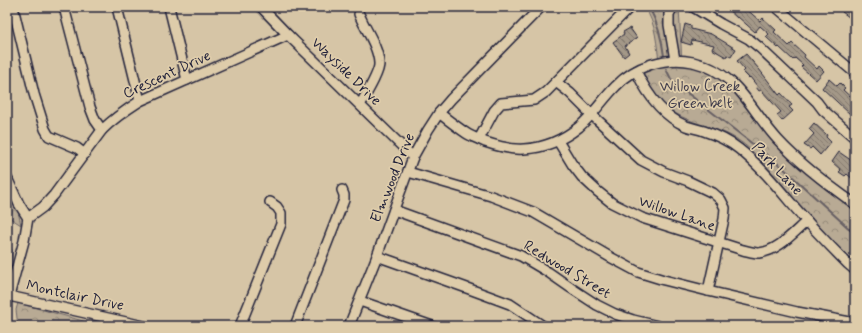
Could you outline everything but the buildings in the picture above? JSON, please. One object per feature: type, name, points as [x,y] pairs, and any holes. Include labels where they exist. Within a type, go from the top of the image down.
[{"type":"street","points":[[13,7],[44,129],[49,136],[77,148],[85,154]]},
{"type":"street","points":[[64,7],[90,107],[95,120],[102,130]]},
{"type":"street","points":[[117,7],[140,101]]},
{"type":"street","points":[[168,7],[187,80]]},
{"type":"street","name":"Wayside Drive","points":[[261,7],[413,157]]},
{"type":"street","name":"Elmwood Drive","points":[[349,326],[360,301],[413,157],[428,130],[439,113],[451,99],[541,7]]},
{"type":"street","points":[[673,7],[669,14],[669,25],[675,60]]},
{"type":"street","points":[[693,7],[720,24],[749,39],[817,102],[823,110],[855,138]]},
{"type":"street","points":[[776,7],[855,73]]},
{"type":"street","points":[[479,139],[494,111],[501,103],[534,100],[546,92],[629,8]]},
{"type":"street","points":[[359,14],[374,43],[379,64],[367,94],[360,105]]},
{"type":"street","name":"Crescent Drive","points":[[28,218],[43,207],[54,195],[102,130],[124,110],[140,101],[288,35]]},
{"type":"street","points":[[439,113],[467,134],[492,144],[524,150],[539,147],[558,141],[579,126],[615,87],[626,77],[636,71],[656,63],[675,60],[693,62],[708,67],[733,83],[777,139],[796,158],[855,204]]},
{"type":"street","name":"Park Lane","points":[[636,71],[644,88],[657,105],[671,117],[738,147],[763,171],[807,221],[855,270]]},
{"type":"street","points":[[556,82],[570,93],[641,160],[664,172],[713,193],[721,200],[725,208],[724,218],[708,292]]},
{"type":"street","name":"Willow Lane","points":[[558,141],[582,177],[597,191],[612,203],[642,218],[743,250],[758,253],[771,250],[807,221]]},
{"type":"street","points":[[408,172],[498,199],[533,212],[638,272],[708,292],[797,312],[855,323]]},
{"type":"street","points":[[7,178],[19,204],[28,218]]},
{"type":"street","points":[[295,326],[344,200],[342,190]]},
{"type":"street","points":[[240,326],[281,224],[281,213],[277,207],[270,202]]},
{"type":"street","name":"Redwood Street","points":[[394,210],[521,256],[597,305],[615,314],[658,326]]},
{"type":"street","name":"Montclair Drive","points":[[28,218],[24,241],[9,296],[119,323],[144,326]]},
{"type":"street","points":[[377,256],[510,304],[543,326]]},
{"type":"street","points":[[360,301],[432,326]]},
{"type":"green space","name":"Willow Creek Greenbelt","points":[[644,7],[679,7],[682,64],[711,72],[729,84],[768,133],[855,208],[855,263],[827,235],[750,149],[726,133],[681,117],[661,103],[653,94],[644,76],[644,72],[645,70],[660,66],[654,27]]},
{"type":"green space","points":[[7,189],[17,207],[21,225],[7,216]]},
{"type":"green space","points":[[7,242],[12,250],[9,282],[7,285]]},
{"type":"green space","points":[[18,303],[87,322],[90,326],[18,326],[16,310]]},
{"type":"waterway","points":[[649,7],[659,31],[664,56]]},
{"type":"waterway","points":[[850,30],[855,24]]},
{"type":"waterway","points":[[666,69],[671,79],[681,88],[782,167],[855,234]]}]
